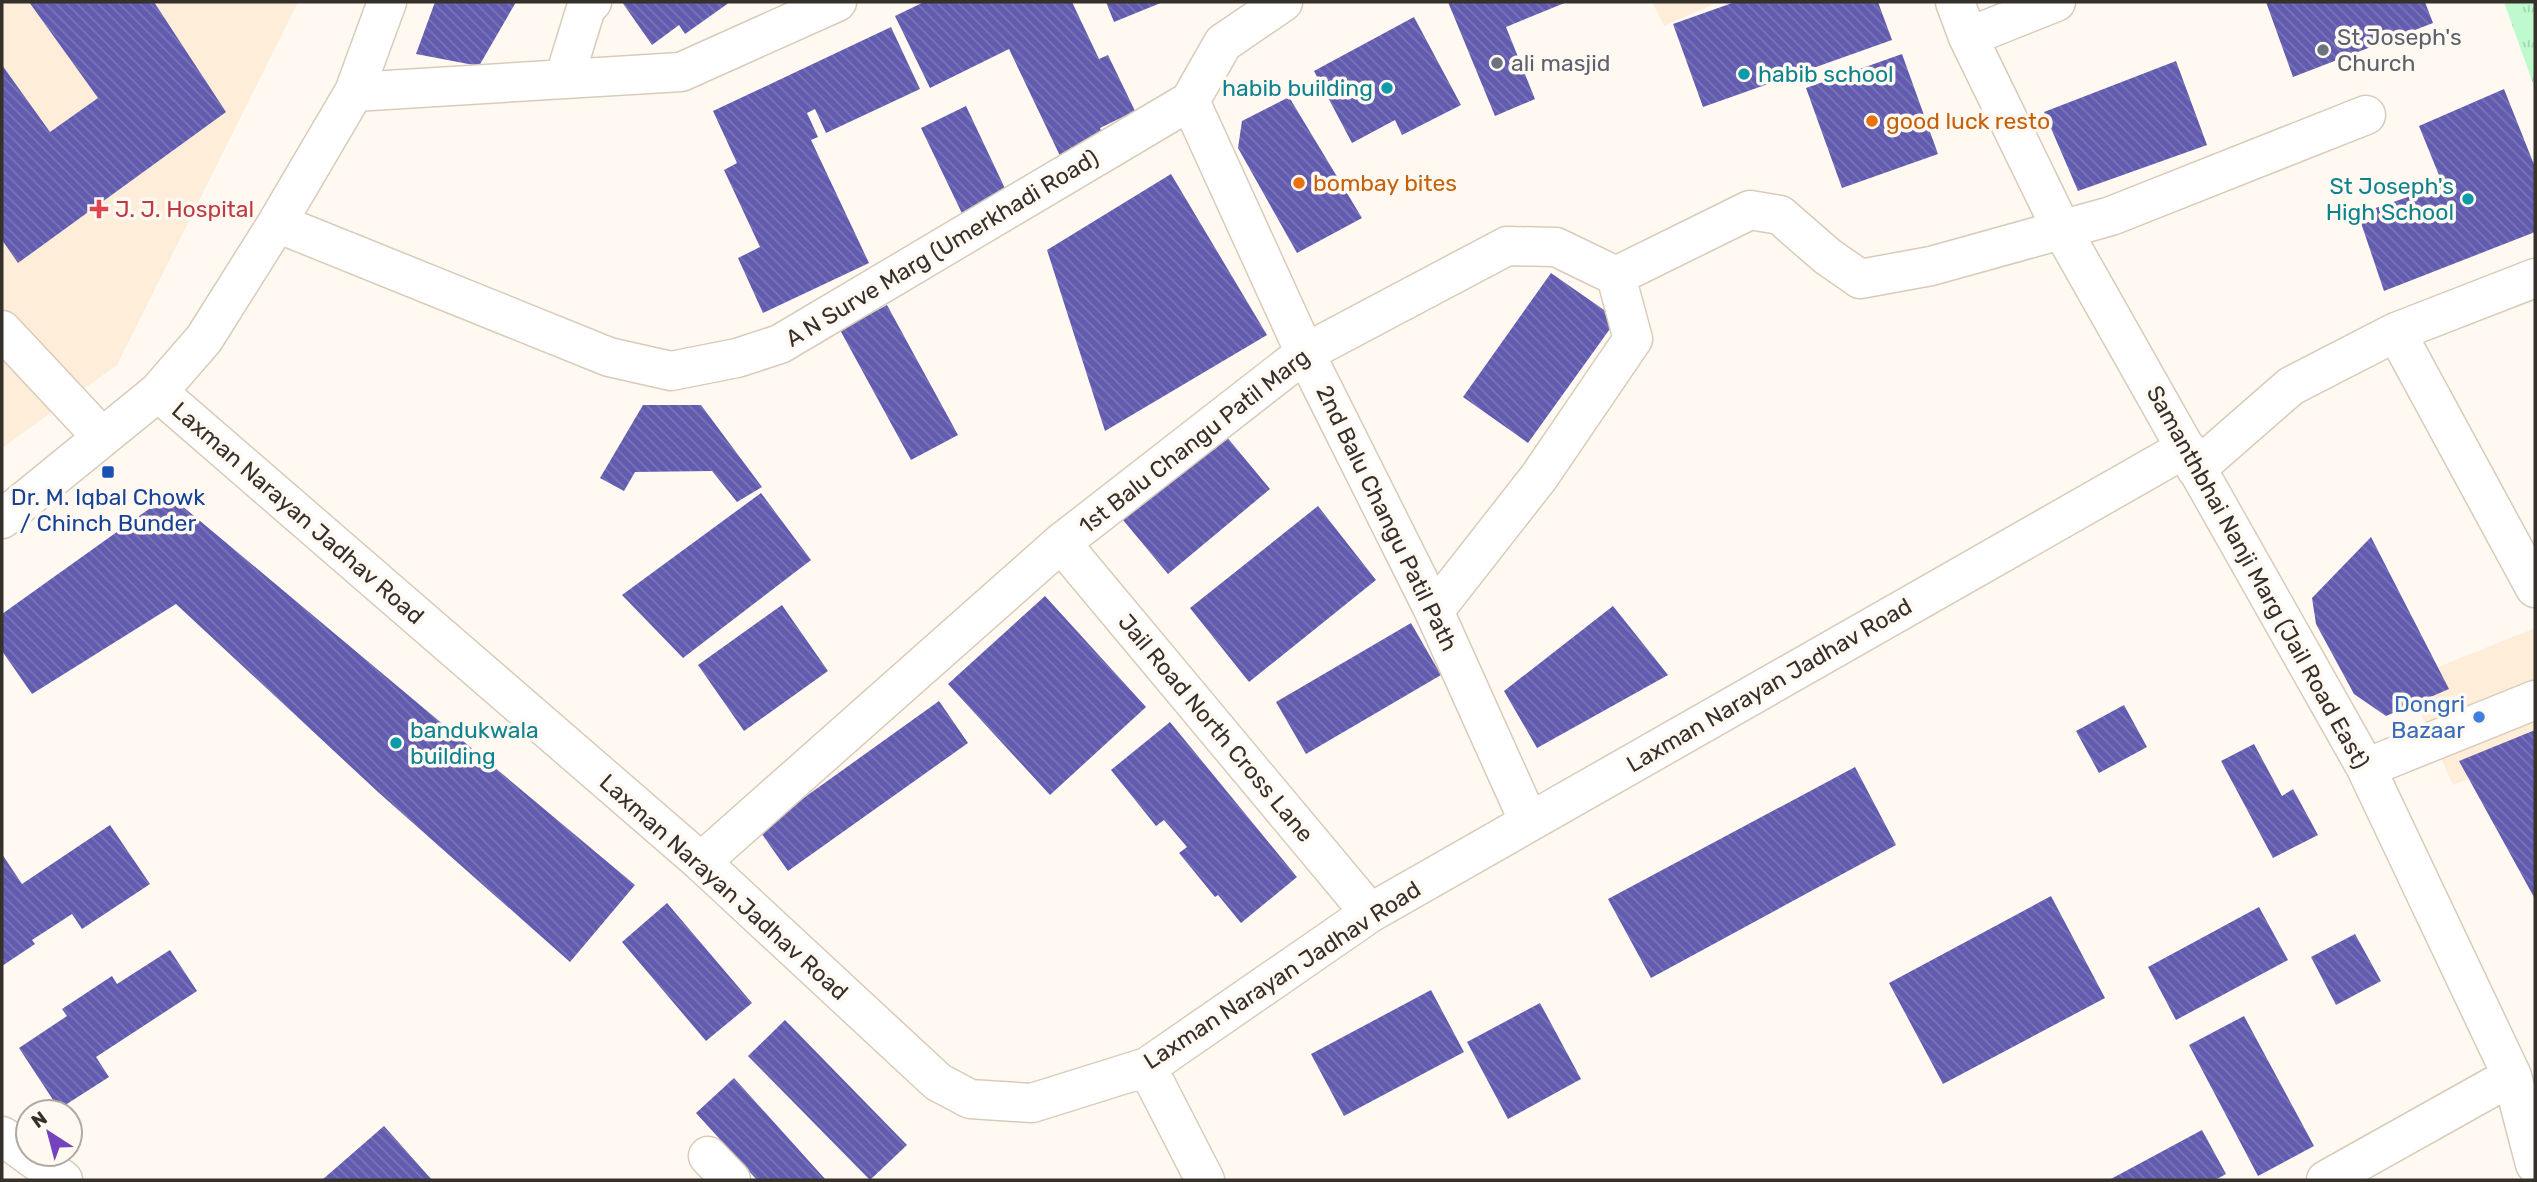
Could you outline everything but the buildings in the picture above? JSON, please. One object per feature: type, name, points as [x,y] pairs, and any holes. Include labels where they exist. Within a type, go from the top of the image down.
[{"type":"street","points":[[2,519],[158,392],[204,339],[277,223],[354,92],[387,2]]},
{"type":"street","points":[[565,79],[586,8],[592,2]]},
{"type":"street","points":[[354,92],[681,72],[837,2]]},
{"type":"street","name":"A N Surve Marg (Umerkhadi Road)","points":[[277,223],[610,357],[671,371],[737,358],[780,344],[1190,101],[1223,43],[1283,2]]},
{"type":"street","points":[[1961,19],[2056,2]]},
{"type":"street","name":"Samanthbhai Nanji Marg (Jail Road East)","points":[[1961,19],[2062,228],[2366,768],[2512,1076],[2535,1164]]},
{"type":"street","name":"2nd Balu Changu Patil Path","points":[[1190,101],[1305,353],[1434,611],[1529,822]]},
{"type":"street","points":[[1434,611],[1539,477],[1633,339],[1616,276],[1750,210],[1780,215],[1827,256],[1860,279],[1931,266],[2111,216],[2366,115]]},
{"type":"street","name":"1st Balu Changu Patil Marg","points":[[701,862],[1061,543],[1305,353],[1507,246],[1556,247],[1616,276]]},
{"type":"street","name":"Laxman Narayan Jadhav Road","points":[[158,392],[701,862],[938,1082],[970,1099],[1032,1103],[1147,1067],[1370,913],[1529,822],[2191,458],[2291,386],[2396,332],[2535,278]]},
{"type":"street","points":[[2,330],[102,437]]},
{"type":"street","points":[[2396,332],[2535,588]]},
{"type":"street","name":"Jail Road North Cross Lane","points":[[1061,543],[1370,913]]},
{"type":"street","points":[[2366,768],[2535,700]]},
{"type":"street","points":[[1147,1067],[1205,1180]]},
{"type":"street","points":[[2326,1180],[2512,1076]]},
{"type":"street","points":[[2,1136],[63,1180]]},
{"type":"shaded area","name":"J. J. Hospital","points":[[2,2],[298,2],[117,365],[2,448]]},
{"type":"shaded area","points":[[1652,2],[1718,2],[1664,26]]},
{"type":"shaded area","name":"Dongri Bazaar","points":[[2535,628],[2535,753],[2453,785],[2406,680]]},
{"type":"green space","points":[[2504,2],[2535,2],[2535,89]]},
{"type":"place","name":"St Joseph's Church","points":[[2323,50]]},
{"type":"place","name":"ali masjid","points":[[1497,63]]},
{"type":"place","name":"habib school","points":[[1744,74]]},
{"type":"place","name":"habib building","points":[[1387,88]]},
{"type":"place","name":"good luck resto","points":[[1872,121]]},
{"type":"place","name":"bombay bites","points":[[1299,183]]},
{"type":"place","name":"St Joseph's High School","points":[[2468,199]]},
{"type":"place","name":"J. J. Hospital","points":[[99,209]]},
{"type":"place","name":"Dr. M. Iqbal Chowk / Chinch Bunder","points":[[108,472]]},
{"type":"place","name":"Dongri Bazaar","points":[[2479,717]]},
{"type":"place","name":"bandukwala building","points":[[396,743]]}]
